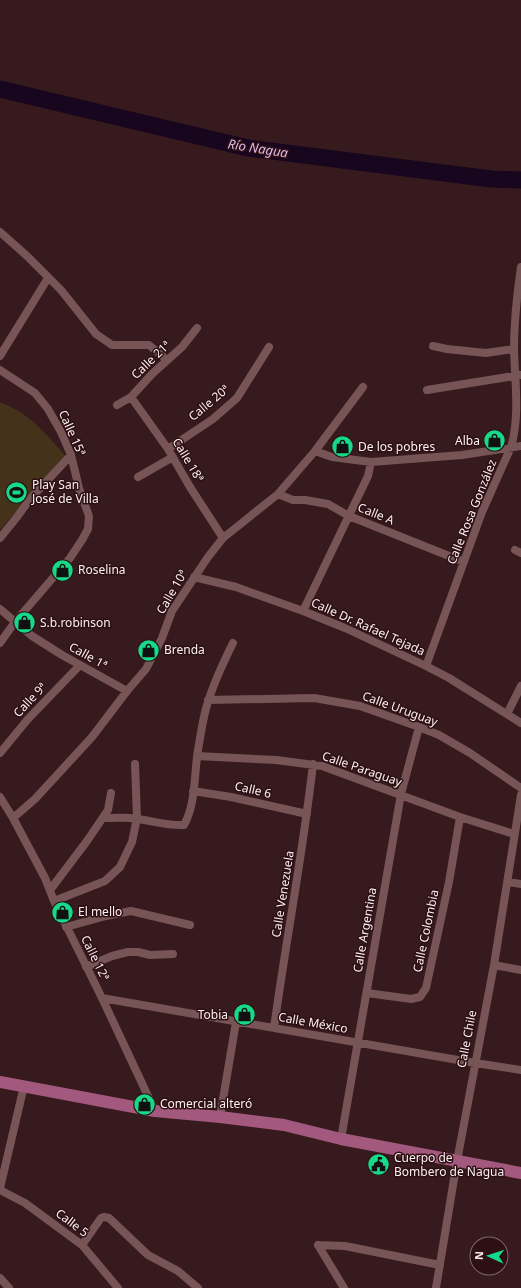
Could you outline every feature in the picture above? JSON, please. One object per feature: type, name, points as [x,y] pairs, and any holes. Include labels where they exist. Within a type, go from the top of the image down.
[{"type":"main road","points":[[0,1082],[155,1111],[284,1125],[341,1139],[521,1173]]},
{"type":"street","points":[[0,232],[27,256],[61,290],[96,334],[112,345],[149,345],[167,360]]},
{"type":"street","name":"Calle Rosa González","points":[[426,666],[482,512],[514,437],[518,375],[514,349],[521,267]]},
{"type":"street","points":[[0,356],[48,278]]},
{"type":"street","name":"Calle 21ª","points":[[117,405],[131,397],[152,374],[182,347],[197,328]]},
{"type":"street","points":[[433,346],[446,349],[486,353],[514,349]]},
{"type":"street","name":"Calle 20ª","points":[[168,449],[213,418],[237,398],[269,347]]},
{"type":"street","name":"Calle 15ª","points":[[0,370],[34,393],[48,409],[61,432],[71,455],[88,516],[88,529],[70,558],[16,622],[0,644]]},
{"type":"street","points":[[427,390],[518,375]]},
{"type":"street","name":"Calle 10ª","points":[[13,818],[35,799],[92,737],[146,669],[162,638],[172,611],[208,556],[223,538],[278,494],[315,451],[363,387]]},
{"type":"street","name":"Calle 18ª","points":[[131,397],[168,449],[190,488],[223,538]]},
{"type":"street","points":[[315,451],[332,456],[371,462],[462,455],[521,446]]},
{"type":"street","points":[[0,538],[30,499],[71,455]]},
{"type":"street","points":[[138,477],[173,457]]},
{"type":"street","points":[[303,610],[368,476],[371,462]]},
{"type":"street","name":"Calle A","points":[[278,494],[293,500],[305,500],[328,504],[348,516],[464,562]]},
{"type":"street","name":"Calle Dr. Rafael Tejada","points":[[194,577],[236,587],[303,610],[346,628],[449,678],[521,723]]},
{"type":"street","name":"Calle 1ª","points":[[0,609],[32,636],[127,691]]},
{"type":"street","points":[[103,818],[137,818],[151,822],[184,825],[189,817],[197,756],[208,700],[233,643]]},
{"type":"street","name":"Calle 9ª","points":[[0,753],[28,720],[80,665]]},
{"type":"street","points":[[507,714],[521,686]]},
{"type":"street","name":"Calle Uruguay","points":[[208,700],[314,698],[360,706],[439,735],[470,753],[521,788]]},
{"type":"street","name":"Calle Argentina","points":[[341,1139],[401,794],[419,727]]},
{"type":"street","name":"Calle Paraguay","points":[[197,756],[276,760],[322,766],[460,817],[514,834]]},
{"type":"street","points":[[54,901],[105,880],[120,867],[132,842],[137,818],[135,764]]},
{"type":"street","name":"Calle Venezuela","points":[[274,1028],[307,814],[313,764]]},
{"type":"street","name":"Calle 6","points":[[193,791],[231,797],[307,814]]},
{"type":"street","points":[[50,890],[103,818],[108,810],[111,793]]},
{"type":"street","name":"Calle Chile","points":[[436,1288],[457,1161],[494,965],[521,795]]},
{"type":"street","name":"Calle 12ª","points":[[0,797],[45,878],[66,928],[102,998],[155,1111]]},
{"type":"street","name":"Calle Colombia","points":[[367,993],[412,999],[420,997],[426,988],[449,882],[460,817]]},
{"type":"street","points":[[508,882],[521,884]]},
{"type":"street","points":[[66,928],[106,916],[131,911],[190,925]]},
{"type":"street","points":[[86,967],[112,956],[128,952],[138,952],[150,955],[173,954]]},
{"type":"street","points":[[494,965],[521,970]]},
{"type":"street","name":"Calle México","points":[[102,998],[521,1070]]},
{"type":"street","points":[[220,1117],[236,1022]]},
{"type":"street","points":[[0,1189],[24,1086]]},
{"type":"street","name":"Calle 5","points":[[0,1189],[25,1203],[82,1245],[118,1288]]},
{"type":"street","points":[[82,1245],[101,1218],[109,1218],[148,1256],[178,1271],[198,1288]]},
{"type":"street","points":[[344,1288],[318,1245],[345,1246],[440,1264]]},
{"type":"street","points":[[0,1278],[9,1288]]},
{"type":"shaded area","name":"Play San José de Villa","points":[[0,402],[20,412],[36,424],[65,455],[0,530]]},
{"type":"waterway","name":"Río Nagua","points":[[0,89],[248,148],[491,179],[521,180]]},
{"type":"place","name":"Alba","points":[[495,441]]},
{"type":"place","name":"De los pobres","points":[[343,447]]},
{"type":"place","name":"Play San José de Villa","points":[[16,492]]},
{"type":"place","name":"Roselina","points":[[62,570]]},
{"type":"place","name":"S.b.robinson","points":[[25,623]]},
{"type":"place","name":"Brenda","points":[[149,650]]},
{"type":"place","name":"El mello","points":[[63,912]]},
{"type":"place","name":"Tobia","points":[[244,1015]]},
{"type":"place","name":"Comercial alteró","points":[[144,1104]]},
{"type":"place","name":"Cuerpo de Bombero de Nagua","points":[[378,1165]]}]
